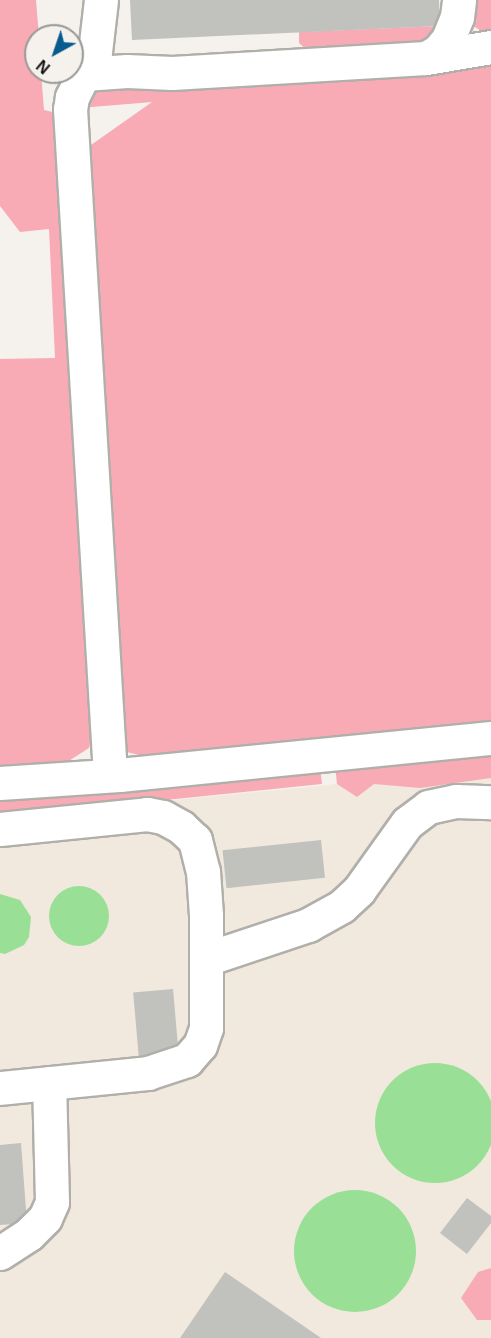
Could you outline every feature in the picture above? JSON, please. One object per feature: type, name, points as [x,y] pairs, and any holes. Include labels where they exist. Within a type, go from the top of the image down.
[{"type":"street","points":[[84,74],[95,52],[101,0]]},
{"type":"street","points":[[426,58],[438,51],[448,39],[457,17],[459,0]]},
{"type":"street","points":[[84,74],[127,71],[172,73],[426,58],[491,46]]},
{"type":"street","points":[[79,84],[72,97],[70,110],[110,775]]},
{"type":"street","points":[[0,783],[110,775],[491,738]]},
{"type":"street","points":[[206,959],[308,925],[342,906],[359,890],[407,824],[428,807],[456,801],[491,802]]},
{"type":"street","points":[[0,829],[147,814],[163,817],[181,827],[195,840],[201,855],[206,915],[206,1028],[200,1045],[187,1060],[148,1072],[0,1088]]},
{"type":"street","points":[[0,1253],[30,1234],[45,1218],[52,1202],[49,1083]]},
{"type":"shaded area","points":[[0,0],[36,0],[38,24],[24,24],[24,84],[42,84],[44,110],[57,113],[96,720],[89,748],[61,766],[0,770],[0,359],[55,358],[49,229],[20,232],[0,206]]},
{"type":"shaded area","points":[[469,0],[491,0],[491,37],[470,24]]},
{"type":"shaded area","points":[[441,26],[430,47],[310,53],[299,43],[299,32]]},
{"type":"shaded area","points":[[491,54],[491,726],[151,758],[127,752],[117,731],[83,172],[91,145],[152,102],[80,108],[87,86]]},
{"type":"shaded area","points":[[491,747],[491,778],[420,788],[374,784],[357,797],[337,784],[335,765]]},
{"type":"shaded area","points":[[491,764],[491,1338],[0,1338],[0,817],[319,786]]},
{"type":"shaded area","points":[[320,766],[322,784],[0,817],[0,794]]},
{"type":"shaded area","points":[[79,886],[96,891],[104,899],[109,916],[104,933],[96,941],[79,946],[62,941],[54,933],[49,916],[54,899],[62,891]]},
{"type":"shaded area","points":[[0,894],[20,900],[31,917],[29,937],[24,945],[5,954],[0,953]]},
{"type":"shaded area","points":[[435,1063],[458,1067],[478,1080],[491,1100],[495,1123],[491,1146],[478,1166],[458,1179],[435,1183],[412,1179],[392,1166],[379,1146],[375,1123],[379,1100],[392,1080],[412,1067]]},
{"type":"shaded area","points":[[355,1190],[378,1195],[389,1200],[398,1208],[406,1217],[411,1228],[416,1251],[411,1274],[406,1285],[398,1294],[389,1302],[378,1307],[355,1312],[332,1307],[321,1302],[312,1294],[304,1285],[299,1274],[294,1251],[299,1228],[304,1217],[312,1208],[321,1200],[332,1195]]},
{"type":"shaded area","points":[[491,1268],[491,1320],[477,1320],[461,1298],[478,1272]]},
{"type":"building","points":[[130,0],[439,0],[440,26],[132,40]]},
{"type":"building","points":[[321,840],[325,878],[227,888],[223,850]]},
{"type":"building","points":[[173,989],[179,1053],[139,1056],[133,992]]},
{"type":"building","points":[[21,1143],[27,1223],[0,1225],[0,1145]]},
{"type":"building","points":[[467,1198],[491,1216],[491,1223],[467,1254],[440,1233]]},
{"type":"building","points":[[225,1272],[321,1338],[180,1338]]}]
